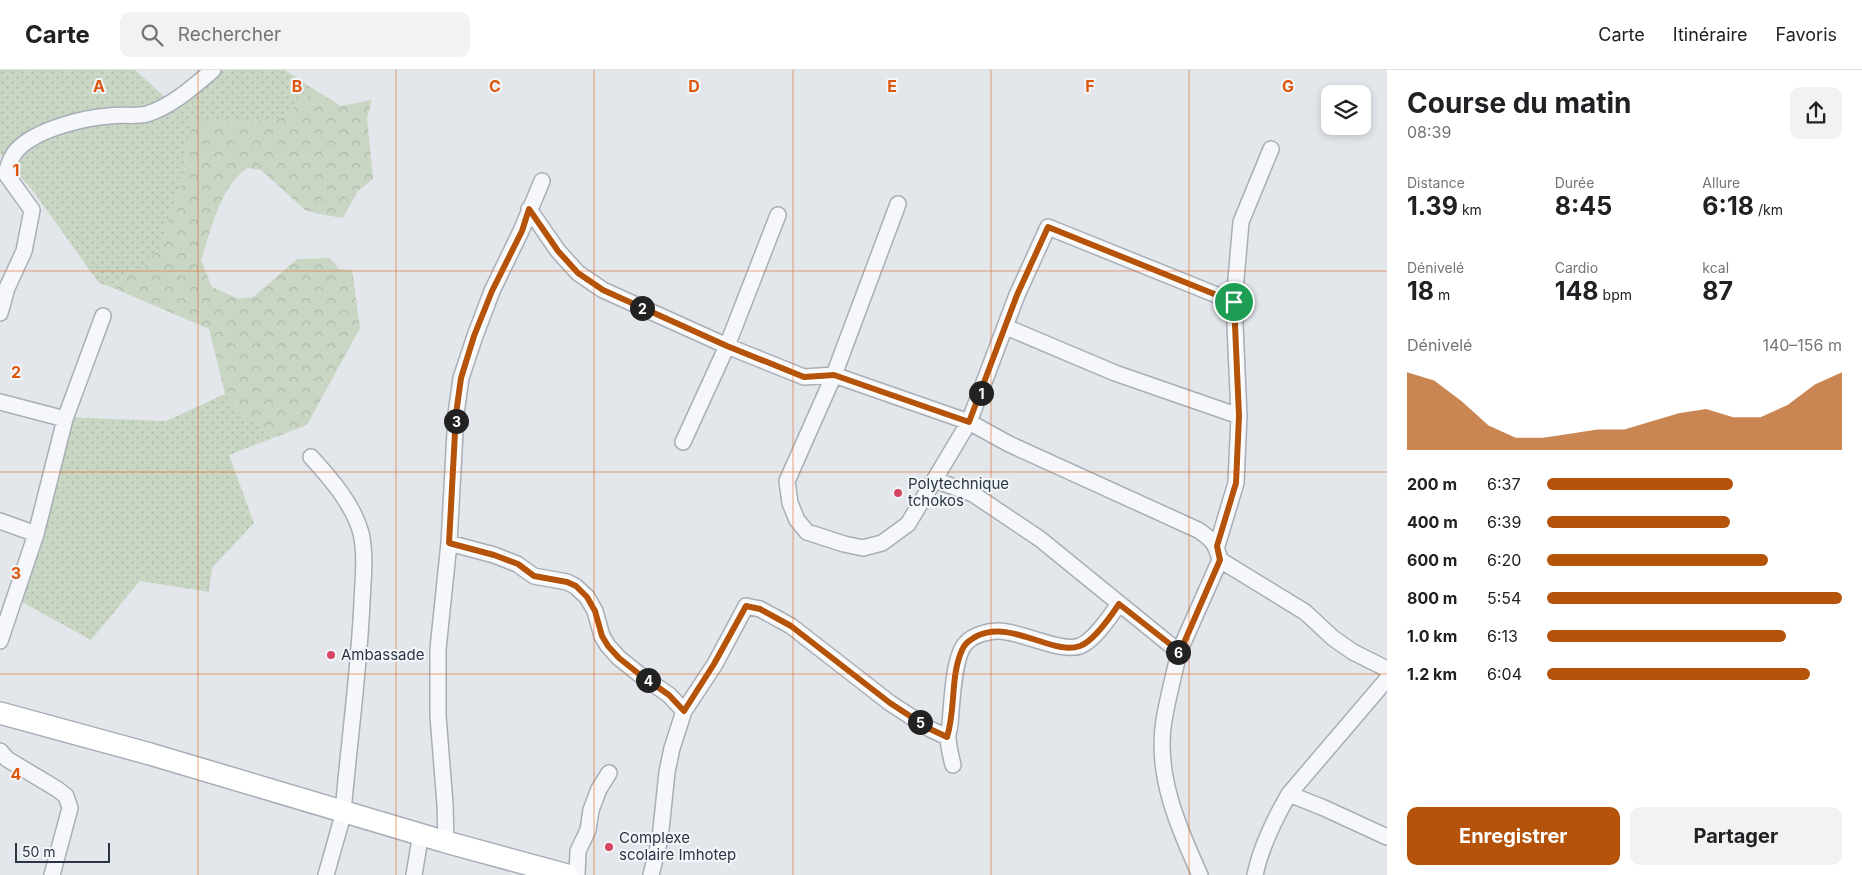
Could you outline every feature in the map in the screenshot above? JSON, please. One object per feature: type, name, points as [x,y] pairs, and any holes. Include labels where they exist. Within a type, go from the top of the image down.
[{"type":"main road","points":[[0,713],[150,754],[342,817],[419,845],[518,875]]},
{"type":"main road","points":[[0,725],[567,875]]},
{"type":"street","points":[[0,313],[7,288],[24,251],[32,210],[6,174],[9,162],[17,150],[33,137],[83,120],[145,114],[168,106],[213,70]]},
{"type":"street","points":[[1200,875],[1170,802],[1162,746],[1164,721],[1180,652],[1218,553],[1236,483],[1239,416],[1234,302],[1240,222],[1271,149]]},
{"type":"street","points":[[446,842],[437,688],[438,649],[449,543],[456,414],[461,378],[474,336],[492,291],[522,231],[529,209],[542,181]]},
{"type":"street","points":[[898,204],[834,375],[787,481],[790,503],[797,520],[807,532],[844,544],[863,548],[882,543],[908,524],[969,422],[1017,295],[1048,227],[1234,302]]},
{"type":"street","points":[[529,209],[558,251],[578,273],[603,290],[727,346],[804,377],[834,375],[969,422],[1009,444],[1198,530],[1209,537],[1218,553],[1305,612],[1333,638],[1353,652],[1387,669]]},
{"type":"street","points":[[683,442],[727,346],[778,215]]},
{"type":"street","points":[[0,641],[36,534],[65,419],[103,316]]},
{"type":"street","points":[[1006,327],[1115,373],[1239,416]]},
{"type":"street","points":[[0,402],[65,419]]},
{"type":"street","points":[[312,457],[345,500],[356,520],[361,535],[363,566],[361,624],[342,817],[326,875]]},
{"type":"street","points":[[936,480],[973,494],[1026,529],[1066,559],[1180,652]]},
{"type":"street","points":[[0,521],[36,534]]},
{"type":"street","points":[[449,543],[494,555],[518,564],[534,576],[567,582],[576,586],[587,597],[595,611],[602,636],[608,646],[626,663],[669,695],[684,711]]},
{"type":"street","points":[[953,765],[947,737],[950,729],[954,679],[962,650],[967,642],[981,634],[998,631],[1028,636],[1062,647],[1080,646],[1101,629],[1119,604]]},
{"type":"street","points":[[651,875],[660,839],[667,772],[672,748],[684,711],[714,664],[746,606],[760,609],[791,626],[890,703],[930,729],[947,737]]},
{"type":"street","points":[[1255,875],[1260,853],[1277,814],[1289,794],[1387,679]]},
{"type":"street","points":[[0,751],[8,759],[66,796],[70,808],[52,875]]},
{"type":"street","points":[[578,875],[578,851],[588,830],[591,810],[599,789],[609,773]]},
{"type":"street","points":[[1289,794],[1387,837]]},
{"type":"street","points":[[414,875],[419,845]]},
{"type":"green space","points":[[0,70],[135,70],[165,97],[208,70],[285,70],[315,90],[285,115],[272,121],[191,122],[182,185],[170,212],[162,245],[144,266],[115,282],[111,287],[99,283],[33,191],[0,154]]},
{"type":"green space","points":[[315,90],[341,106],[372,100],[367,118],[373,179],[358,191],[343,218],[305,210],[261,170],[247,168],[237,177],[223,198],[201,260],[212,287],[239,299],[253,297],[297,259],[330,258],[339,269],[352,270],[360,328],[307,425],[273,438],[240,412],[225,394],[209,329],[111,287],[115,282],[144,266],[162,245],[170,212],[182,185],[191,122],[272,121],[285,115]]},
{"type":"green space","points":[[225,394],[240,412],[273,438],[229,455],[254,523],[212,568],[209,592],[140,581],[91,640],[11,596],[62,417],[166,421]]},
{"type":"place","name":"Polytechnique tchokos","points":[[898,493]]},
{"type":"place","name":"Ambassade","points":[[331,655]]},
{"type":"place","name":"Complexe scolaire Imhotep","points":[[609,847]]},
{"type":"route","points":[[529,209],[558,251],[578,273],[603,290],[727,346],[804,377],[834,375],[969,422],[1017,295],[1048,227],[1234,302],[1239,416],[1236,483],[1217,546],[1220,560],[1180,652],[1119,604],[1101,629],[1080,646],[1062,647],[1028,636],[998,631],[981,634],[967,642],[962,650],[954,679],[950,729],[947,737],[930,729],[890,703],[791,626],[760,609],[746,606],[714,664],[684,711],[669,695],[619,658],[608,646],[602,636],[595,611],[587,597],[576,586],[567,582],[534,576],[518,564],[494,555],[449,543],[456,414],[461,378],[474,336],[492,291],[522,231],[529,209]]}]
